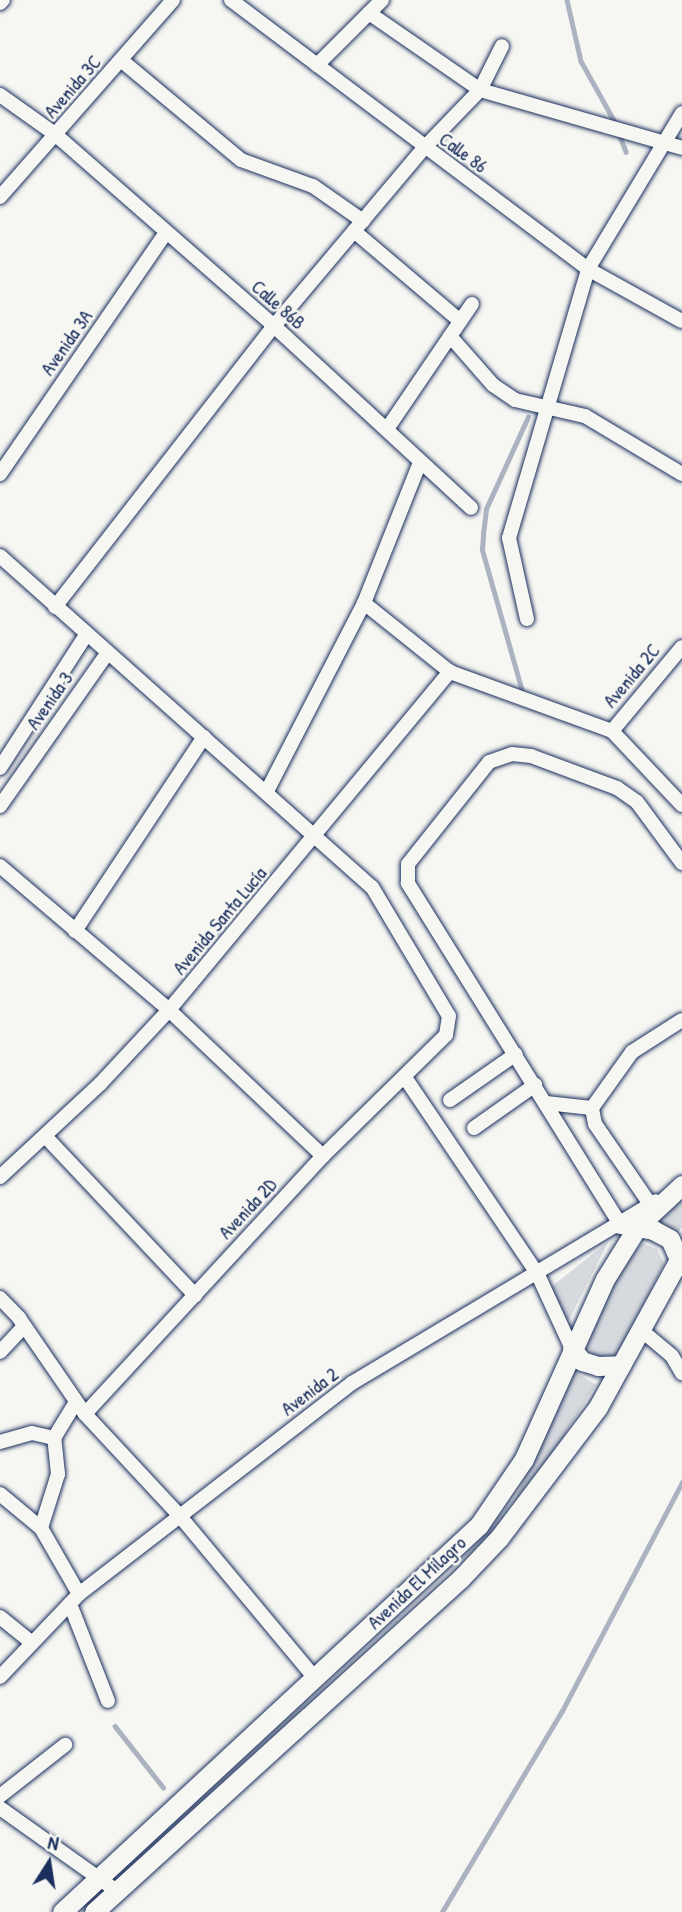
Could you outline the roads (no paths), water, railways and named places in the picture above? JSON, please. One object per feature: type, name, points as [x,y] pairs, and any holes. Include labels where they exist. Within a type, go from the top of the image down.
[{"type":"main road","name":"Avenida El Milagro","points":[[62,1912],[479,1525],[524,1460],[629,1225],[681,1186]]},
{"type":"main road","points":[[629,1225],[670,1239],[681,1257]]},
{"type":"main road","name":"Avenida El Milagro","points":[[94,1912],[461,1578],[499,1538],[590,1418],[681,1257]]},
{"type":"main road","points":[[572,1349],[582,1361],[598,1366],[621,1365]]},
{"type":"street","name":"Avenida 3C","points":[[0,197],[173,0]]},
{"type":"street","name":"Calle 86","points":[[231,0],[587,269],[682,321]]},
{"type":"street","points":[[317,65],[382,0]]},
{"type":"street","points":[[369,13],[480,90],[682,148]]},
{"type":"street","points":[[55,607],[274,326],[424,148],[480,90],[502,46]]},
{"type":"street","points":[[121,60],[241,160],[313,186],[460,321]]},
{"type":"street","name":"Calle 86B","points":[[0,95],[56,135],[165,234],[274,326],[471,508]]},
{"type":"street","points":[[527,619],[509,538],[587,269],[661,140],[682,113]]},
{"type":"street","name":"Avenida 3A","points":[[0,474],[165,234]]},
{"type":"street","points":[[387,429],[472,304]]},
{"type":"street","points":[[450,336],[493,385],[515,400],[584,416],[682,474]]},
{"type":"street","points":[[267,791],[364,603],[420,462]]},
{"type":"street","points":[[0,556],[107,654],[319,835]]},
{"type":"street","points":[[364,603],[450,672],[612,731],[682,805]]},
{"type":"street","name":"Avenida 3","points":[[0,768],[86,635]]},
{"type":"street","name":"Avenida 2C","points":[[612,731],[682,647]]},
{"type":"street","name":"Avenida 3","points":[[0,806],[107,654]]},
{"type":"street","name":"Avenida Santa Lucía","points":[[0,1177],[45,1136],[169,1010],[319,835],[450,672]]},
{"type":"street","points":[[75,931],[204,737]]},
{"type":"street","points":[[11,752],[29,765]]},
{"type":"street","points":[[629,1225],[546,1103],[408,883],[407,872],[412,856],[489,762],[500,755],[531,756],[617,788],[637,802],[682,863]]},
{"type":"street","name":"Avenida 2D","points":[[54,1438],[80,1408],[195,1295],[323,1156],[406,1079],[446,1035],[445,1007],[385,904],[319,835]]},
{"type":"street","points":[[0,866],[169,1010],[323,1156]]},
{"type":"street","points":[[650,1204],[595,1124],[592,1108],[632,1052],[682,1020]]},
{"type":"street","points":[[450,1100],[516,1054]]},
{"type":"street","points":[[406,1079],[538,1275],[572,1349]]},
{"type":"street","points":[[474,1128],[535,1085]]},
{"type":"street","points":[[546,1103],[592,1108]]},
{"type":"street","points":[[45,1136],[195,1295]]},
{"type":"street","name":"Avenida 2","points":[[0,1677],[30,1642],[75,1599],[178,1515],[352,1383],[629,1225],[650,1204],[681,1186]]},
{"type":"street","points":[[0,1298],[24,1326],[80,1408],[178,1515],[315,1678]]},
{"type":"street","points":[[0,1352],[24,1326]]},
{"type":"street","points":[[640,1330],[672,1356],[682,1373]]},
{"type":"street","points":[[0,1442],[32,1433],[54,1438],[58,1474],[41,1528]]},
{"type":"street","points":[[0,1494],[41,1528],[75,1599],[108,1701]]},
{"type":"street","points":[[0,1617],[30,1642]]},
{"type":"street","points":[[0,1796],[65,1745]]},
{"type":"street","points":[[0,1808],[117,1891]]},
{"type":"waterway","points":[[567,0],[581,61],[615,122]]},
{"type":"waterway","points":[[620,136],[626,152]]},
{"type":"waterway","points":[[523,695],[482,550],[486,509],[528,417]]},
{"type":"waterway","points":[[442,1912],[562,1711],[682,1482]]},
{"type":"waterway","points":[[115,1726],[163,1787]]}]
